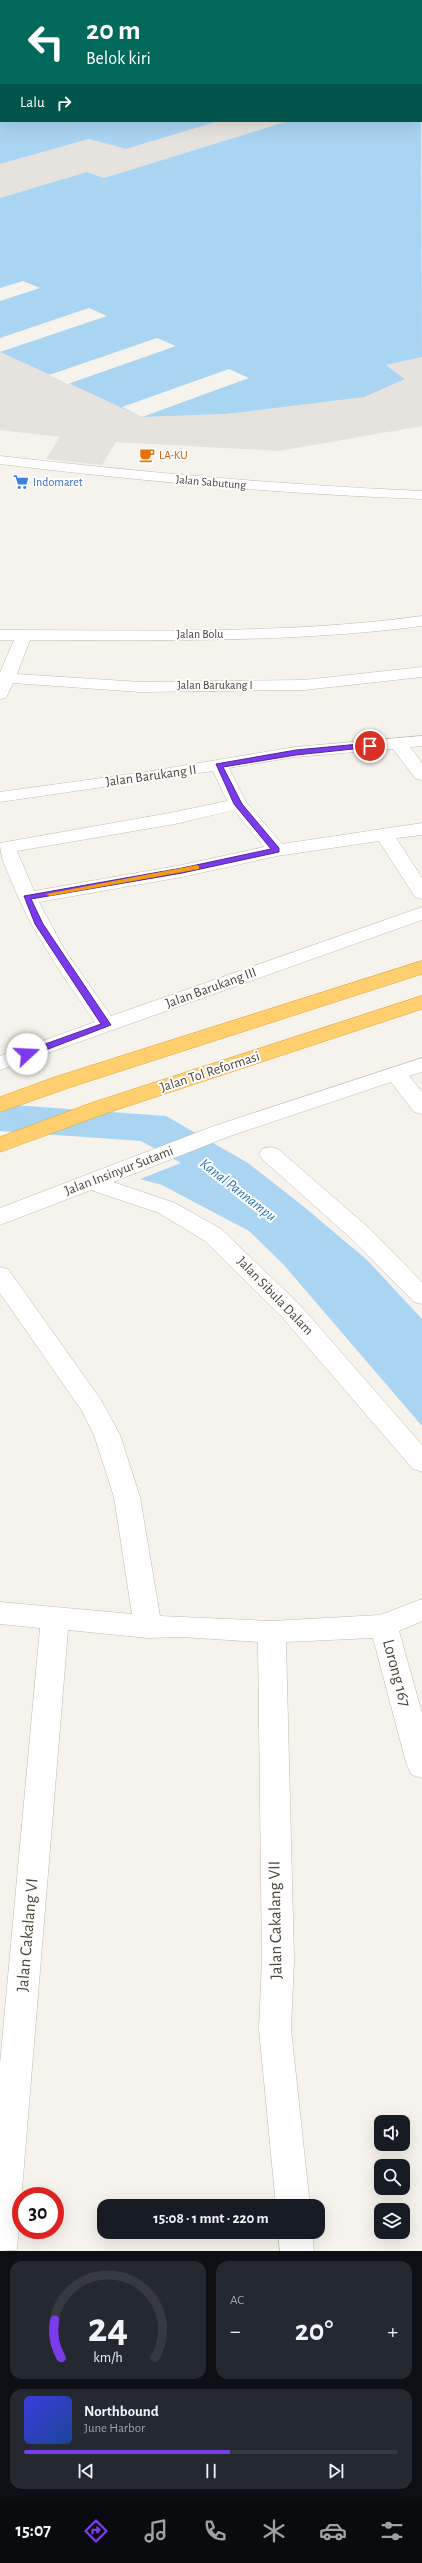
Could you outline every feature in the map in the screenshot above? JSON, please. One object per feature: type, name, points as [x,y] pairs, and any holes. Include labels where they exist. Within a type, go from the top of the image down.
[{"type":"highway","points":[[0,1105],[64,1082],[422,967]]},
{"type":"highway","name":"Jalan Tol Reformasi","points":[[0,1144],[99,1108],[422,1002]]},
{"type":"street","name":"Jalan Sabutung","points":[[0,460],[134,475],[322,490],[422,495]]},
{"type":"street","name":"Jalan Bolu","points":[[0,635],[235,634],[360,630],[422,621]]},
{"type":"street","points":[[0,694],[24,635]]},
{"type":"street","name":"Jalan Barukang I","points":[[7,678],[140,687],[304,685],[422,672]]},
{"type":"street","name":"Jalan Barukang II","points":[[0,796],[219,766],[296,752],[422,741]]},
{"type":"street","points":[[398,743],[422,775]]},
{"type":"street","points":[[219,766],[238,804],[277,850]]},
{"type":"street","points":[[106,1025],[39,924],[26,898],[13,857],[3,842],[175,818],[238,804]]},
{"type":"street","points":[[26,898],[182,871],[277,850],[422,829]]},
{"type":"street","points":[[384,834],[422,893]]},
{"type":"street","name":"Jalan Barukang III","points":[[0,1063],[422,913]]},
{"type":"street","points":[[422,1065],[395,1073],[422,1107]]},
{"type":"street","name":"Jalan Insinyur Sutami","points":[[0,1217],[230,1128],[395,1073]]},
{"type":"street","points":[[270,1154],[362,1235],[422,1296]]},
{"type":"street","name":"Jalan Sibula Dalam","points":[[98,1179],[167,1208],[213,1235],[292,1311],[422,1462]]},
{"type":"street","points":[[0,1275],[73,1380],[86,1395],[112,1446],[128,1505],[148,1627]]},
{"type":"street","points":[[0,1613],[148,1627],[182,1626],[272,1632],[384,1626],[404,1616],[422,1610]]},
{"type":"street","name":"Jalan Cakalang VI","points":[[0,2250],[55,1619]]},
{"type":"street","name":"Lorong 167","points":[[384,1626],[422,1766]]},
{"type":"street","name":"Jalan Cakalang VII","points":[[272,1632],[278,1960],[275,2029],[292,2199]]},
{"type":"street","points":[[296,2239],[297,2251]]},
{"type":"shaded area","points":[[216,122],[285,122],[104,178],[87,172],[0,198],[0,164],[89,139],[126,149]]},
{"type":"shaded area","points":[[0,352],[142,417],[226,414],[405,378],[386,365],[422,357],[422,426],[279,451],[116,442],[102,465],[46,459],[60,437],[0,430]]},
{"type":"water","points":[[0,122],[216,122],[126,149],[89,139],[0,164]]},
{"type":"water","points":[[285,122],[421,122],[422,357],[386,365],[405,379],[364,397],[226,414],[142,417],[0,352],[0,198],[87,172],[104,178]]},
{"type":"water","name":"Kanal Pannampu","points":[[0,1104],[166,1116],[248,1163],[303,1206],[367,1260],[422,1319],[422,1426],[283,1264],[249,1231],[162,1185],[140,1179],[181,1163],[141,1141],[0,1131]]},
{"type":"pier","points":[[23,281],[40,288],[0,301],[0,288]]},
{"type":"pier","points":[[89,308],[107,316],[0,352],[0,338]]},
{"type":"pier","points":[[157,338],[176,346],[68,384],[49,375]]},
{"type":"pier","points":[[229,369],[249,378],[142,417],[122,407]]},
{"type":"slow traffic","points":[[50,894],[197,868]]},
{"type":"place","name":"LA-KU","points":[[147,455]]},
{"type":"place","name":"Indomaret","points":[[21,482]]},
{"type":"route","points":[[27,1054],[106,1025],[39,924],[26,898],[182,871],[277,850],[238,804],[219,766],[296,752],[370,746]]}]
